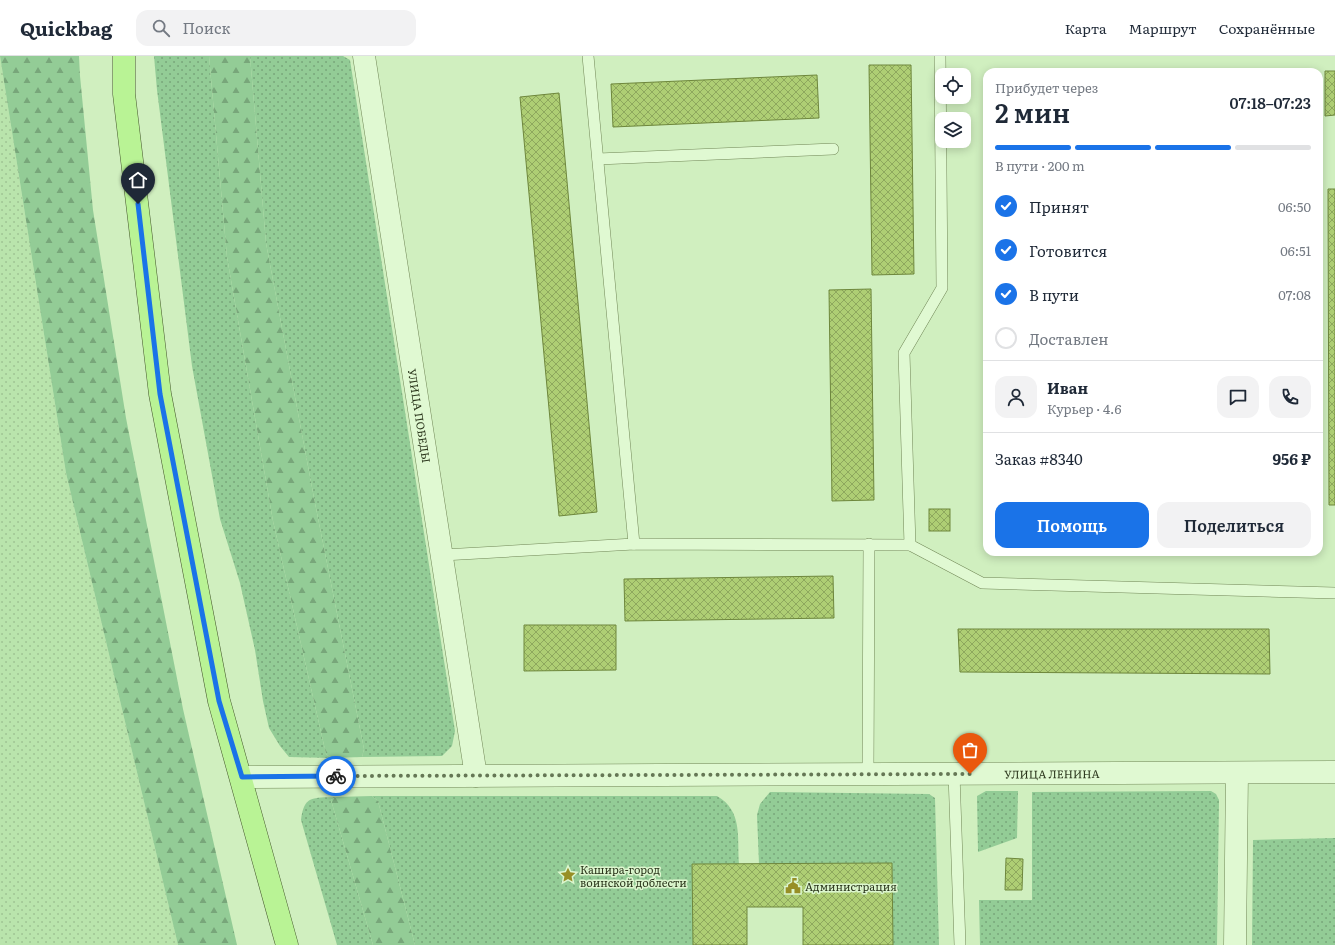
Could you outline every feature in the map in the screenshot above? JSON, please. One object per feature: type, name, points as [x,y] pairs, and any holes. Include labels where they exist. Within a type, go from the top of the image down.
[{"type":"main road","points":[[124,56],[124,94],[160,394],[219,701],[242,777],[287,945]]},
{"type":"street","name":"УЛИЦА ПОБЕДЫ","points":[[364,56],[443,556],[476,776]]},
{"type":"street","name":"УЛИЦА ЛЕНИНА","points":[[242,777],[1335,772]]},
{"type":"street","points":[[1235,945],[1236,773]]},
{"type":"lane","points":[[588,56],[634,544]]},
{"type":"lane","points":[[910,545],[904,353],[942,288],[940,56]]},
{"type":"lane","points":[[598,159],[833,149]]},
{"type":"lane","points":[[443,556],[634,544],[910,545],[982,583],[1335,593]]},
{"type":"lane","points":[[868,774],[869,544]]},
{"type":"lane","points":[[954,774],[960,945]]},
{"type":"green space","points":[[0,56],[66,473],[178,945],[0,945]]},
{"type":"green space","points":[[0,56],[79,56],[93,210],[126,418],[183,709],[237,945],[178,945],[66,473]]},
{"type":"green space","points":[[154,56],[209,56],[227,257],[273,521],[326,754],[331,758],[289,757],[269,728],[255,650],[240,583],[220,519],[192,366]]},
{"type":"green space","points":[[209,56],[250,56],[266,243],[314,498],[364,749],[362,757],[331,758],[326,754],[273,521],[227,257]]},
{"type":"green space","points":[[250,56],[343,56],[350,60],[455,731],[452,746],[442,756],[362,757],[364,749],[314,498],[266,243]]},
{"type":"green space","points":[[986,791],[1018,791],[1017,838],[978,852],[977,796]]},
{"type":"green space","points":[[1211,791],[1216,794],[1219,800],[1217,945],[980,945],[979,900],[1032,900],[1032,792]]},
{"type":"green space","points":[[770,792],[929,794],[935,798],[939,945],[893,945],[892,863],[759,864],[757,815],[760,804]]},
{"type":"green space","points":[[372,796],[717,796],[731,809],[735,817],[738,835],[739,864],[693,865],[693,945],[415,945],[378,801]]},
{"type":"green space","points":[[372,796],[378,801],[415,945],[373,945],[331,800],[336,797]]},
{"type":"green space","points":[[336,797],[331,800],[373,945],[337,945],[301,820],[304,806],[307,802],[316,798]]},
{"type":"green space","points":[[1335,838],[1335,945],[1252,945],[1253,840]]},
{"type":"building","points":[[869,65],[911,65],[914,274],[872,275]]},
{"type":"building","points":[[1325,71],[1335,71],[1335,115],[1325,116]]},
{"type":"building","points":[[817,75],[819,118],[613,127],[611,84]]},
{"type":"building","points":[[559,93],[597,512],[559,516],[520,97]]},
{"type":"building","points":[[1328,189],[1335,189],[1335,505],[1329,505]]},
{"type":"building","points":[[871,289],[874,500],[832,501],[829,290]]},
{"type":"building","points":[[929,509],[950,509],[950,531],[929,531]]},
{"type":"building","points":[[833,576],[834,618],[625,621],[624,579]]},
{"type":"building","points":[[524,625],[616,625],[616,670],[524,671]]},
{"type":"building","points":[[958,629],[1269,629],[1270,674],[960,672]]},
{"type":"building","points":[[1006,858],[1023,859],[1022,890],[1005,890]]},
{"type":"building","name":"Администрация","points":[[892,863],[893,945],[803,945],[803,907],[747,907],[747,945],[693,945],[692,864]]},
{"type":"way so far","points":[[336,776],[970,774]]},
{"type":"place","name":"Кашира-город воинской доблести","points":[[568,875]]},
{"type":"place","name":"Администрация","points":[[793,886]]},
{"type":"route","points":[[138,204],[160,394],[219,701],[242,777],[336,776]]}]
